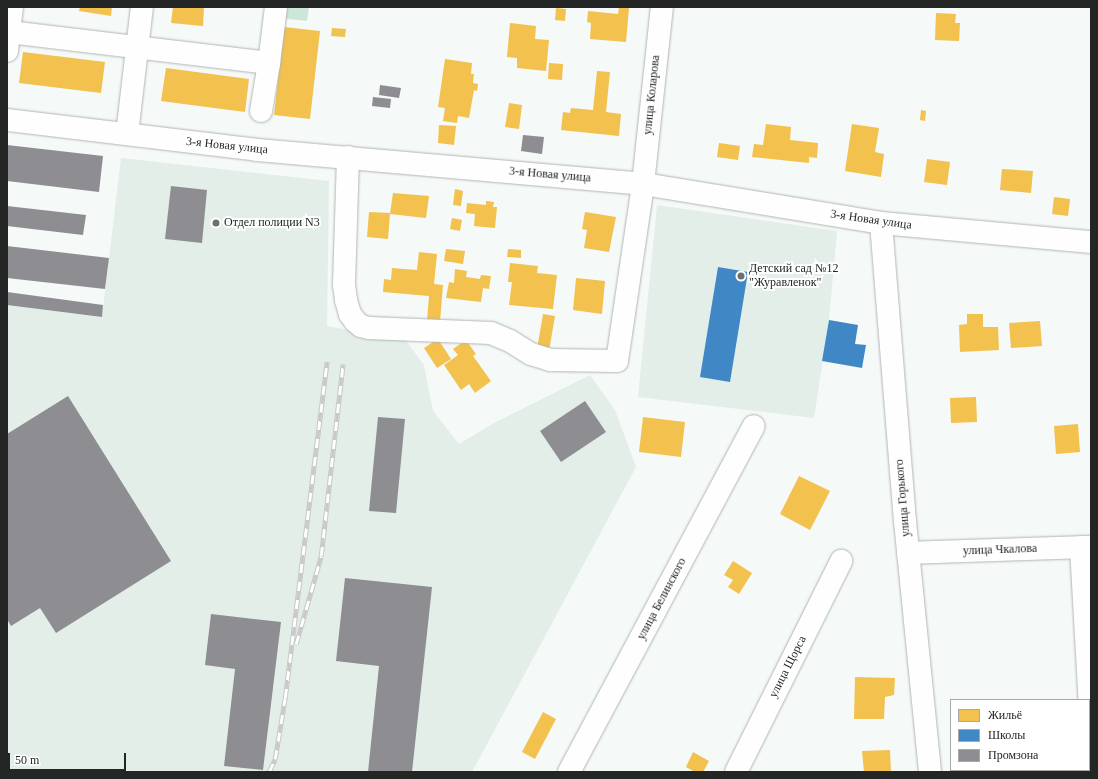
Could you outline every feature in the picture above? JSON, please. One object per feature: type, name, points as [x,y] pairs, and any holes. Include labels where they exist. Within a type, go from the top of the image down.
[{"type":"street","points":[[12,7],[8,42],[137,48],[269,63]]},
{"type":"street","points":[[127,134],[142,7]]},
{"type":"street","points":[[261,111],[276,7]]},
{"type":"street","name":"улица Коларова","points":[[348,157],[344,285],[346,300],[355,321],[361,326],[370,328],[491,334],[510,341],[530,354],[551,360],[617,361],[643,184],[662,7]]},
{"type":"street","name":"3-я Новая улица","points":[[7,120],[257,150],[643,184],[881,223],[1091,242]]},
{"type":"street","name":"улица Горького","points":[[881,223],[908,553],[930,772]]},
{"type":"street","name":"улица Белинского","points":[[569,772],[754,426]]},
{"type":"street","points":[[1086,547],[1091,724]]},
{"type":"street","name":"улица Чкалова","points":[[908,553],[1086,547]]},
{"type":"street","name":"улица Щорса","points":[[736,772],[841,561]]},
{"type":"shaded area","points":[[121,158],[329,181],[327,326],[406,341],[424,365],[433,411],[459,444],[494,423],[590,375],[615,410],[636,467],[472,772],[7,772],[7,305],[102,317]]},
{"type":"shaded area","name":"Детский сад №12 \"Журавленок\"","points":[[657,205],[837,231],[829,320],[814,418],[638,397]]},
{"type":"green space","points":[[281,7],[309,7],[307,21],[279,18]]},
{"type":"building: Жильё","points":[[80,7],[112,7],[111,16],[79,11]]},
{"type":"building: Жильё","points":[[173,7],[204,7],[203,26],[171,23]]},
{"type":"building: Жильё","points":[[619,7],[629,8],[626,42],[590,39],[591,23],[587,22],[588,11],[618,14]]},
{"type":"building: Жильё","points":[[556,8],[566,9],[565,21],[555,20]]},
{"type":"building: Жильё","points":[[936,13],[956,14],[955,23],[960,23],[959,41],[935,40]]},
{"type":"building: Жильё","points":[[510,23],[536,26],[535,39],[549,40],[546,71],[517,68],[517,58],[507,57]]},
{"type":"building: Жильё","points":[[284,27],[320,31],[310,119],[274,115]]},
{"type":"building: Жильё","points":[[332,28],[346,29],[345,37],[331,36]]},
{"type":"building: Жильё","points":[[23,52],[105,62],[101,93],[19,83]]},
{"type":"building: Жильё","points":[[445,59],[472,63],[471,74],[474,74],[473,83],[478,84],[477,91],[474,90],[469,118],[458,116],[457,123],[443,121],[445,108],[438,107]]},
{"type":"building: Жильё","points":[[549,63],[563,64],[562,80],[548,79]]},
{"type":"building: Жильё","points":[[166,68],[249,79],[245,112],[161,101]]},
{"type":"building: Жильё","points":[[597,71],[610,72],[606,112],[621,114],[619,136],[561,130],[563,112],[570,113],[571,108],[593,110]]},
{"type":"building: Жильё","points":[[509,103],[522,105],[519,129],[505,127]]},
{"type":"building: Жильё","points":[[921,110],[926,111],[925,121],[920,120]]},
{"type":"building: Жильё","points":[[766,124],[791,127],[790,140],[818,143],[817,158],[809,157],[809,163],[752,157],[754,144],[763,145]]},
{"type":"building: Жильё","points":[[852,124],[879,128],[875,152],[884,154],[881,177],[845,171]]},
{"type":"building: Жильё","points":[[439,125],[456,126],[454,145],[438,143]]},
{"type":"building: Жильё","points":[[719,143],[740,146],[738,160],[717,157]]},
{"type":"building: Жильё","points":[[927,159],[950,162],[947,185],[924,182]]},
{"type":"building: Жильё","points":[[1002,169],[1033,171],[1031,193],[1000,190]]},
{"type":"building: Жильё","points":[[455,189],[463,191],[461,206],[453,205]]},
{"type":"building: Жильё","points":[[393,193],[429,196],[426,218],[390,214]]},
{"type":"building: Жильё","points":[[1054,197],[1070,199],[1068,216],[1052,214]]},
{"type":"building: Жильё","points":[[486,201],[494,202],[493,207],[497,207],[495,228],[474,226],[475,214],[466,213],[467,203],[486,205]]},
{"type":"building: Жильё","points":[[369,212],[390,213],[388,239],[367,237]]},
{"type":"building: Жильё","points":[[585,212],[616,217],[609,252],[584,248],[587,230],[582,229]]},
{"type":"building: Жильё","points":[[452,218],[462,220],[460,231],[450,229]]},
{"type":"building: Жильё","points":[[446,249],[465,251],[463,264],[444,261]]},
{"type":"building: Жильё","points":[[508,249],[521,250],[521,258],[507,257]]},
{"type":"building: Жильё","points":[[419,252],[437,254],[434,284],[443,285],[440,322],[427,321],[429,296],[383,292],[384,279],[391,280],[392,268],[417,270]]},
{"type":"building: Жильё","points":[[510,263],[538,266],[537,273],[557,275],[553,309],[509,305],[512,282],[508,282]]},
{"type":"building: Жильё","points":[[455,269],[467,271],[466,277],[480,279],[481,275],[491,276],[489,289],[483,288],[481,302],[446,298],[449,282],[454,283]]},
{"type":"building: Жильё","points":[[576,278],[605,281],[602,314],[573,310]]},
{"type":"building: Жильё","points":[[543,314],[555,316],[549,351],[537,349]]},
{"type":"building: Жильё","points":[[967,314],[983,314],[983,327],[998,327],[999,350],[960,352],[959,325],[967,324]]},
{"type":"building: Жильё","points":[[1040,321],[1042,346],[1011,348],[1009,323]]},
{"type":"building: Жильё","points":[[438,339],[451,359],[437,368],[424,348]]},
{"type":"building: Жильё","points":[[466,340],[476,354],[473,356],[491,381],[475,393],[469,384],[461,390],[444,365],[458,355],[453,349]]},
{"type":"building: Жильё","points":[[976,397],[977,422],[951,423],[950,398]]},
{"type":"building: Жильё","points":[[643,417],[685,422],[681,457],[639,452]]},
{"type":"building: Жильё","points":[[1078,424],[1080,452],[1056,454],[1054,426]]},
{"type":"building: Жильё","points":[[799,476],[830,491],[810,530],[780,514]]},
{"type":"building: Жильё","points":[[733,561],[752,573],[739,594],[728,587],[733,580],[724,575]]},
{"type":"building: Жильё","points":[[855,677],[895,678],[894,695],[885,697],[884,719],[854,719]]},
{"type":"building: Жильё","points":[[543,712],[556,719],[535,759],[522,752]]},
{"type":"building: Жильё","points":[[890,750],[891,772],[864,772],[862,751]]},
{"type":"building: Жильё","points":[[693,752],[709,761],[703,772],[695,772],[686,767]]},
{"type":"building: Школы","points":[[718,267],[748,272],[730,382],[700,377]]},
{"type":"building: Школы","points":[[829,320],[858,325],[855,344],[866,345],[862,368],[822,361]]},
{"type":"building: Промзона","points":[[380,85],[401,88],[399,98],[379,95]]},
{"type":"building: Промзона","points":[[373,97],[391,99],[390,108],[372,106]]},
{"type":"building: Промзона","points":[[523,135],[544,137],[542,154],[521,151]]},
{"type":"building: Промзона","points":[[7,145],[103,156],[99,192],[7,181]]},
{"type":"building: Промзона","points":[[171,186],[207,190],[202,243],[165,239]]},
{"type":"building: Промзона","points":[[7,206],[86,215],[83,235],[7,226]]},
{"type":"building: Промзона","points":[[7,246],[109,258],[105,289],[7,278]]},
{"type":"building: Промзона","points":[[7,292],[103,305],[102,317],[7,305]]},
{"type":"building: Промзона","points":[[68,396],[171,561],[56,633],[40,608],[11,626],[7,619],[7,434]]},
{"type":"building: Промзона","points":[[585,401],[606,432],[561,462],[540,431]]},
{"type":"building: Промзона","points":[[378,417],[405,419],[396,513],[369,511]]},
{"type":"building: Промзона","points":[[345,578],[432,587],[412,772],[368,772],[379,666],[336,661]]},
{"type":"building: Промзона","points":[[211,614],[281,622],[263,770],[224,766],[235,669],[205,665]]},
{"type":"railway","points":[[269,772],[275,759],[285,698],[327,362]]},
{"type":"railway","points":[[296,644],[321,556],[343,364]]},
{"type":"place","name":"Отдел полиции N3","points":[[216,223]]},
{"type":"place","name":"Детский сад №12 \"Журавленок\"","points":[[741,276]]}]
